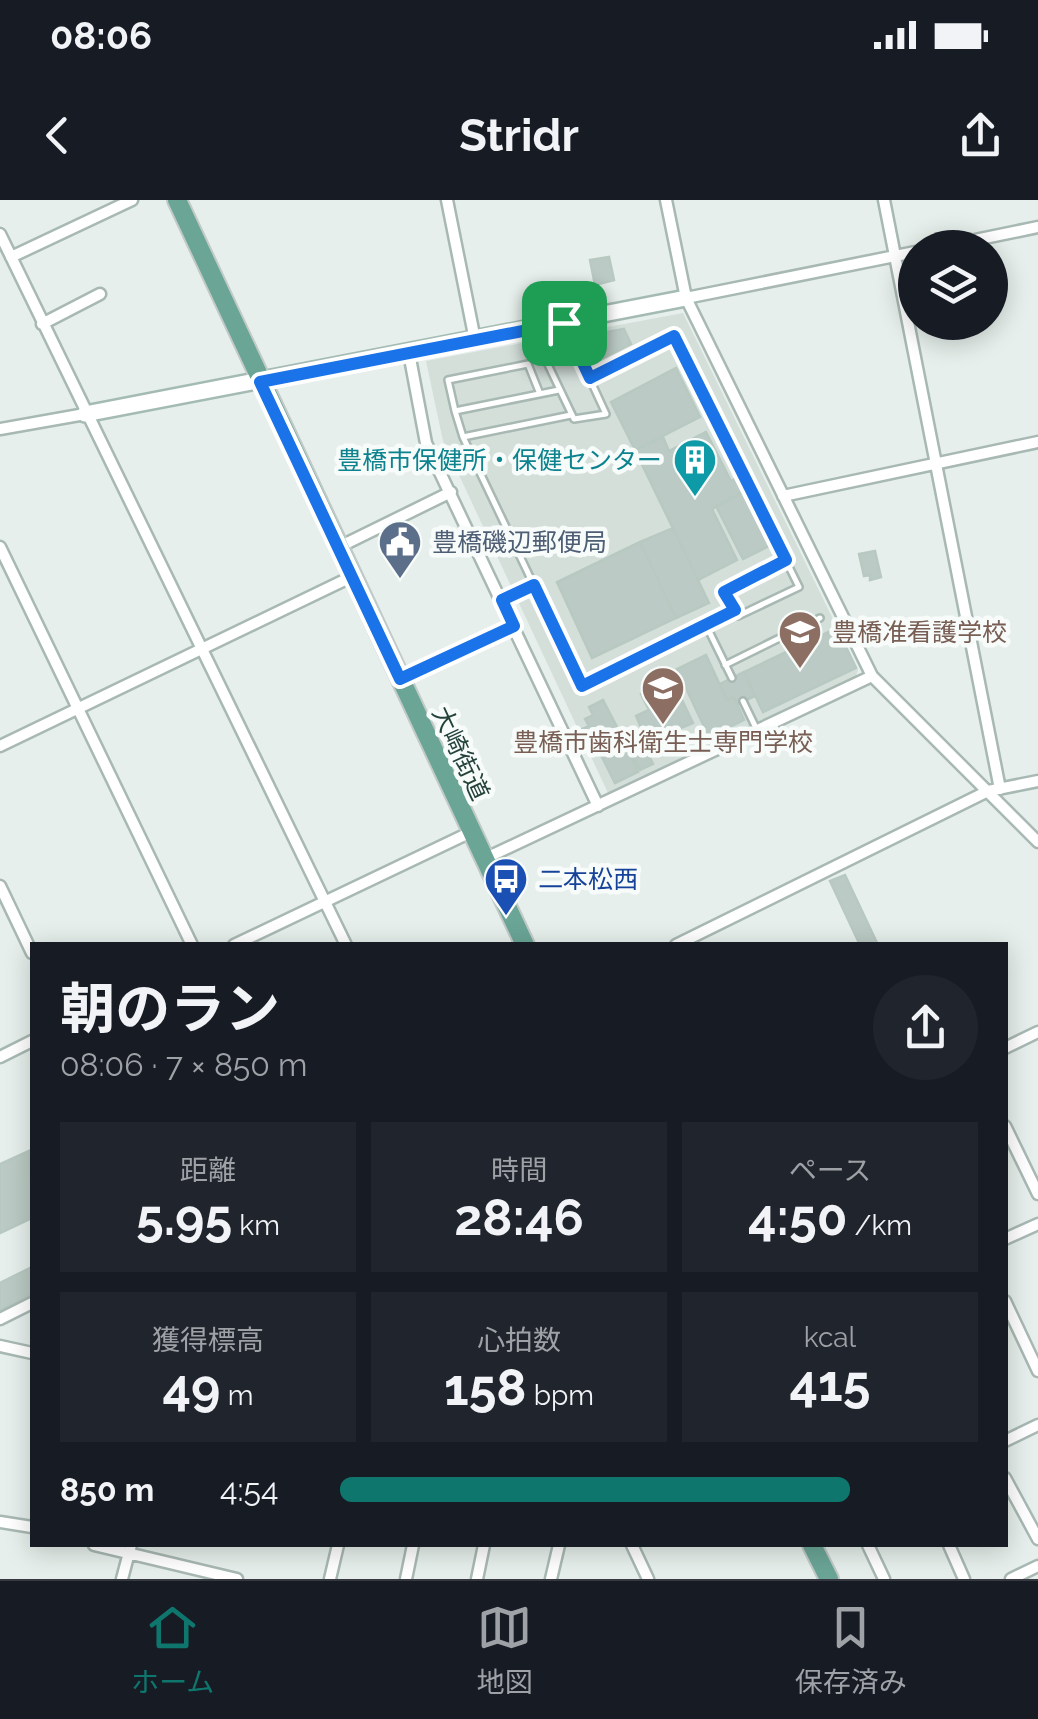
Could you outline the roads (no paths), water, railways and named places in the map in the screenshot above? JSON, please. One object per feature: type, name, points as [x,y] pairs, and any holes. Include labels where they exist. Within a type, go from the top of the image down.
[{"type":"main road","name":"大崎街道","points":[[177,200],[524,942]]},
{"type":"main road","points":[[813,1547],[829,1579]]},
{"type":"street","points":[[12,257],[132,200]]},
{"type":"street","points":[[448,200],[475,340]]},
{"type":"street","points":[[666,200],[686,298],[872,676],[994,790],[1038,842]]},
{"type":"street","points":[[884,200],[937,463],[994,790]]},
{"type":"street","points":[[1008,233],[1038,227]]},
{"type":"street","points":[[0,234],[344,942]]},
{"type":"street","points":[[0,429],[260,382],[898,255]]},
{"type":"street","points":[[42,324],[100,294]]},
{"type":"street","points":[[409,353],[426,443],[598,806]]},
{"type":"street","points":[[783,496],[1038,442]]},
{"type":"street","points":[[338,548],[451,492]]},
{"type":"street","points":[[0,547],[191,942]]},
{"type":"street","points":[[0,746],[352,577]]},
{"type":"street","points":[[400,679],[514,626]]},
{"type":"street","points":[[484,860],[872,676]]},
{"type":"street","points":[[682,942],[994,790],[1038,781]]},
{"type":"street","points":[[240,942],[471,832]]},
{"type":"street","points":[[0,886],[30,948]]},
{"type":"street","points":[[1008,1047],[1038,1032]]},
{"type":"street","points":[[0,1057],[30,1042]]},
{"type":"street","points":[[1008,1132],[1038,1194]]},
{"type":"street","points":[[1008,1238],[1038,1224]]},
{"type":"street","points":[[0,1319],[30,1304]]},
{"type":"street","points":[[1008,1307],[1038,1371]]},
{"type":"street","points":[[0,1346],[30,1352]]},
{"type":"street","points":[[1008,1440],[1038,1425]]},
{"type":"street","points":[[1008,1484],[1038,1539]]},
{"type":"street","points":[[0,1522],[30,1527]]},
{"type":"street","points":[[330,1579],[338,1547]]},
{"type":"street","points":[[406,1579],[413,1547]]},
{"type":"street","points":[[477,1579],[484,1547]]},
{"type":"street","points":[[551,1579],[559,1547]]},
{"type":"street","points":[[633,1547],[648,1579]]},
{"type":"street","points":[[869,1547],[884,1579]]},
{"type":"street","points":[[950,1547],[964,1579]]},
{"type":"street","points":[[122,1579],[129,1550],[237,1579]]},
{"type":"street","points":[[1011,1579],[1038,1566]]},
{"type":"lane","points":[[462,437],[571,416],[581,421],[606,414],[564,323]]},
{"type":"lane","points":[[531,329],[571,416]]},
{"type":"lane","points":[[590,378],[674,336],[786,560],[799,587],[738,616],[724,592],[786,560]]},
{"type":"lane","points":[[540,394],[528,364],[448,380],[462,437],[582,686],[735,610]]},
{"type":"lane","points":[[455,411],[559,390]]},
{"type":"lane","points":[[502,600],[534,585]]},
{"type":"lane","points":[[725,664],[820,618]]},
{"type":"lane","points":[[706,624],[732,678]]},
{"type":"lane","points":[[743,701],[757,730]]},
{"type":"place","name":"豊橋市保健所・保健センター","points":[[695,498]]},
{"type":"place","name":"豊橋磯辺郵便局","points":[[400,580]]},
{"type":"place","name":"豊橋准看護学校","points":[[800,670]]},
{"type":"place","name":"豊橋市歯科衛生士専門学校","points":[[663,726]]},
{"type":"place","name":"二本松西","points":[[506,917]]}]
